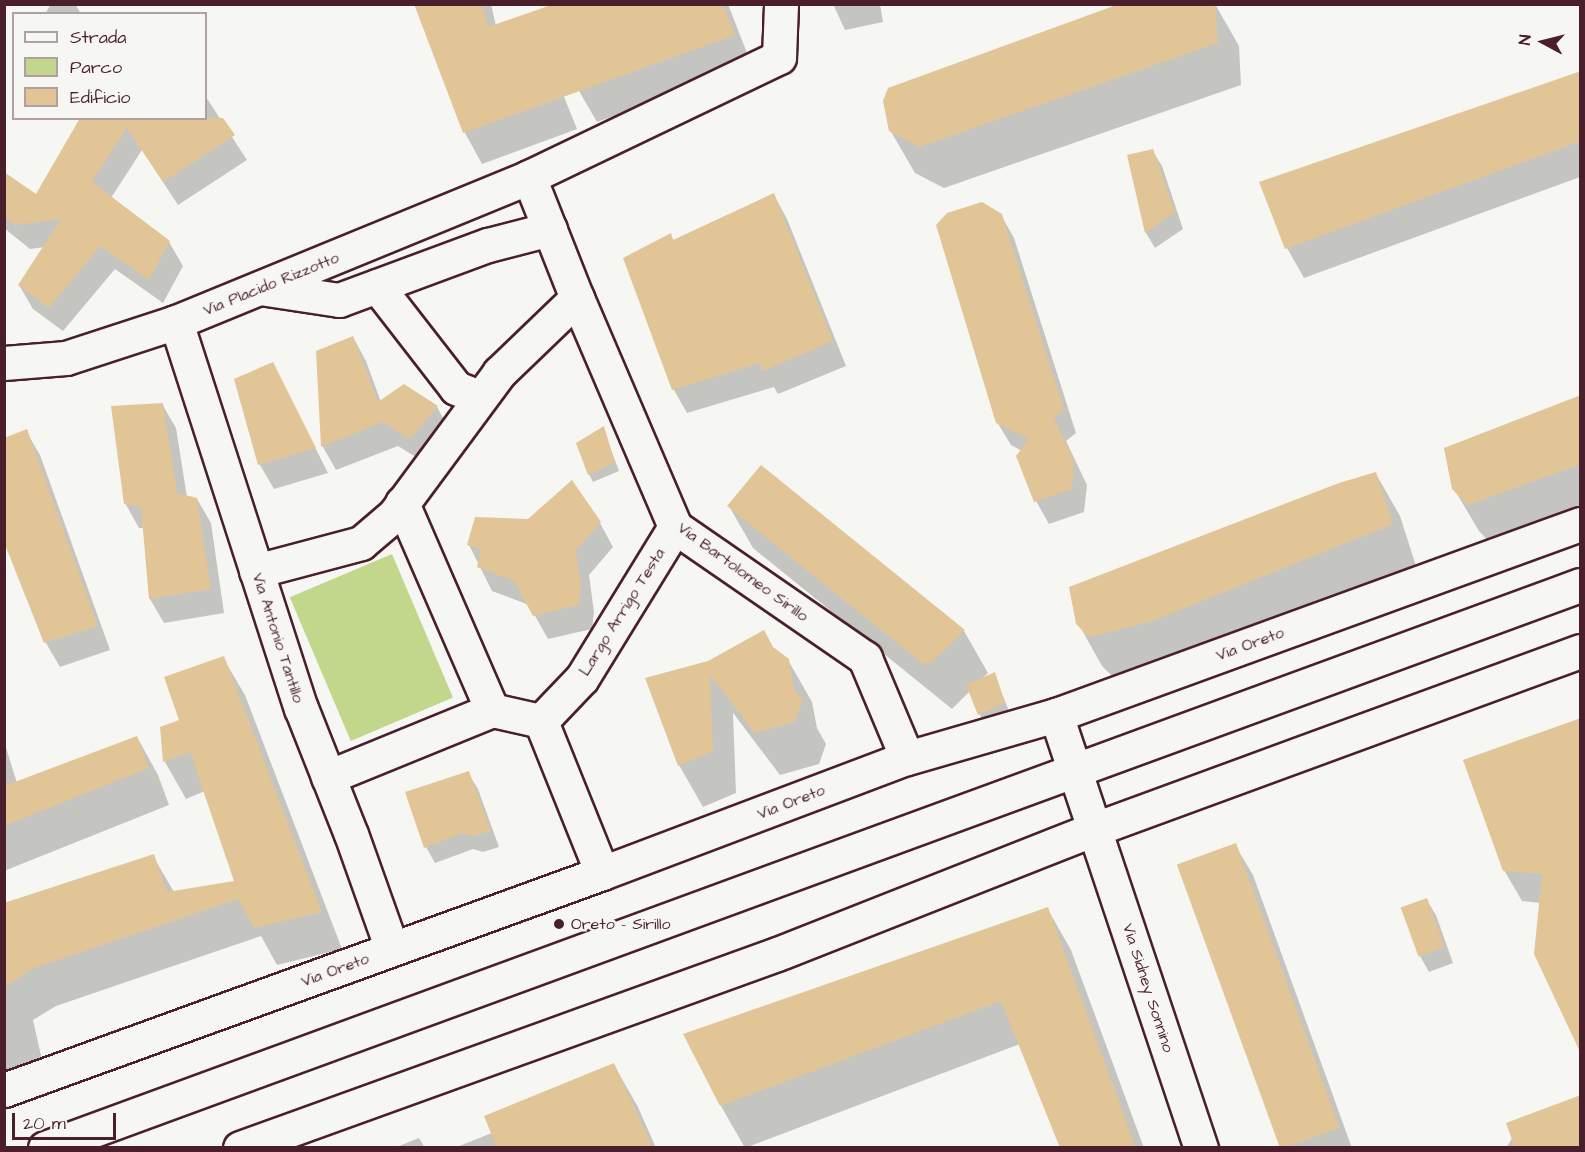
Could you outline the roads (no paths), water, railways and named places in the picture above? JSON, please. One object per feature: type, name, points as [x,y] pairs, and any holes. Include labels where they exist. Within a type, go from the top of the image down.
[{"type":"street","name":"Via Placido Rizzotto","points":[[4,363],[66,358],[176,322],[529,177],[779,57],[781,4]]},
{"type":"street","name":"Via Bartolomeo Sirillo","points":[[529,177],[577,298],[675,527],[865,658],[907,758]]},
{"type":"street","points":[[260,288],[339,300],[488,245],[550,229]]},
{"type":"street","points":[[377,286],[456,388],[480,397]]},
{"type":"street","points":[[256,572],[360,543],[394,515],[499,373],[577,298]]},
{"type":"street","name":"Via Antonio Tantillo","points":[[176,322],[301,708],[392,949]]},
{"type":"street","points":[[402,503],[492,710]]},
{"type":"street","name":"Via Oreto","points":[[4,1090],[602,873],[907,758],[1056,715],[1581,524]]},
{"type":"street","name":"Largo Arrigo Testa","points":[[541,721],[582,678],[675,527]]},
{"type":"street","points":[[45,1148],[1581,585]]},
{"type":"street","points":[[255,1145],[777,954],[1095,829],[1581,651]]},
{"type":"street","points":[[328,777],[492,710],[541,721],[602,873]]},
{"type":"street","name":"Via Sidney Sonnino","points":[[1056,715],[1201,1148]]},
{"type":"place","name":"Oreto - Sirillo","points":[[559,924]]}]
